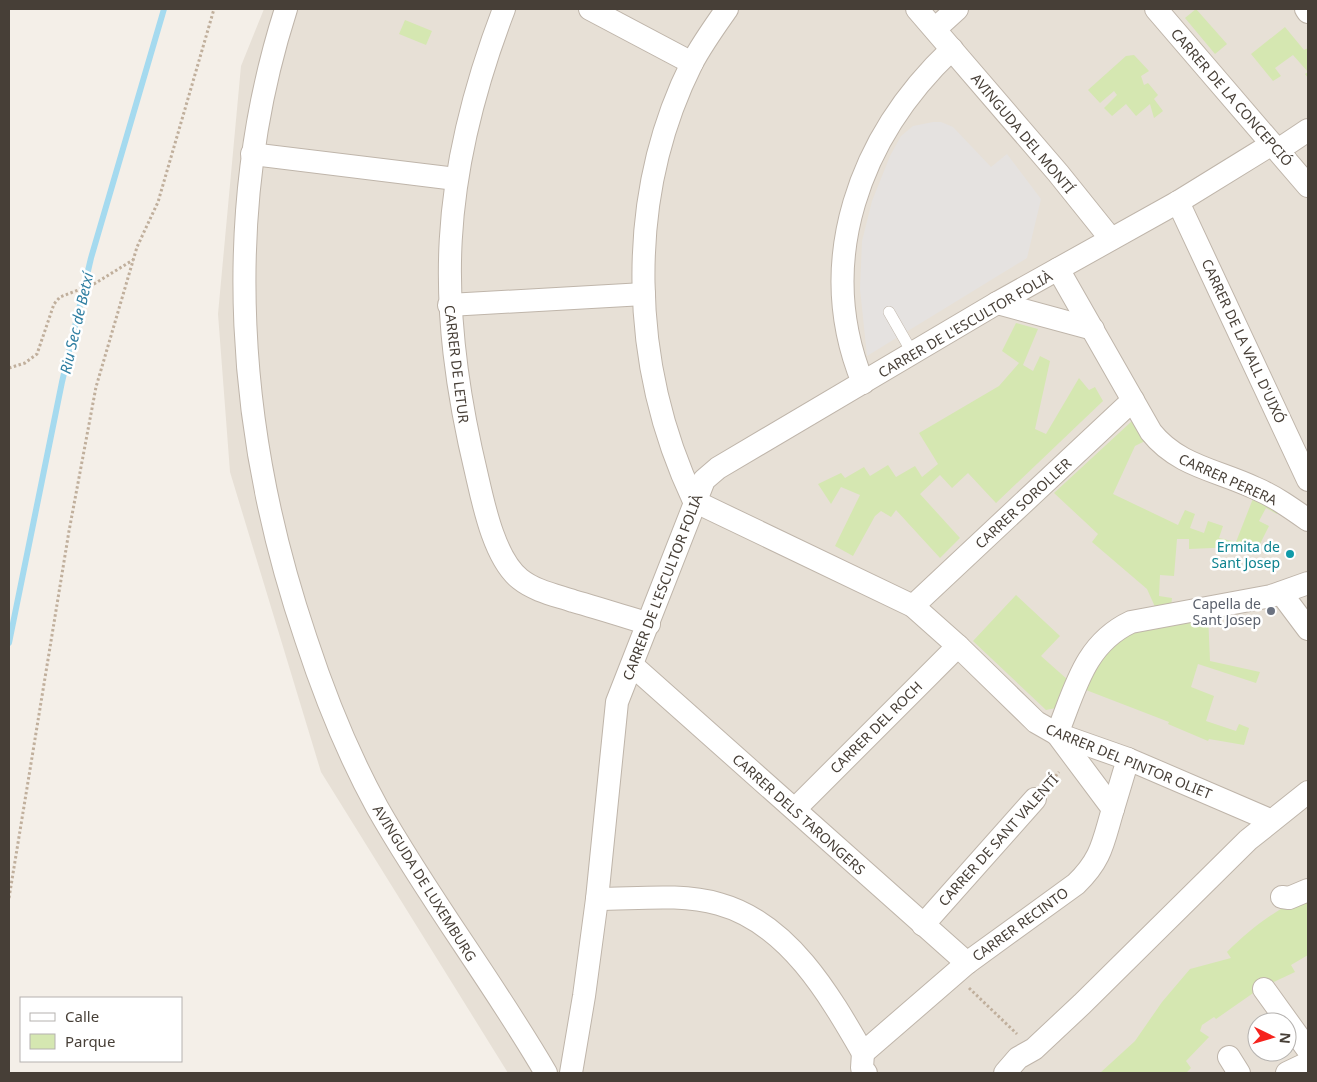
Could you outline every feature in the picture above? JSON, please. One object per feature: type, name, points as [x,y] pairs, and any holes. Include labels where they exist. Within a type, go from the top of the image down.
[{"type":"street","name":"AVINGUDA DE LUXEMBURG","points":[[286,9],[278,33],[252,154],[243,262],[244,324],[248,379],[258,454],[274,528],[294,603],[344,739],[376,805],[426,890],[529,1044],[546,1073]]},
{"type":"street","name":"CARRER DE LETUR","points":[[504,9],[473,101],[456,179],[449,244],[449,305],[460,400],[466,431],[489,521],[506,563],[520,579],[530,586],[649,624]]},
{"type":"street","points":[[590,9],[692,63]]},
{"type":"street","points":[[694,501],[674,456],[657,396],[646,338],[644,261],[652,185],[662,144],[692,63],[727,9]]},
{"type":"street","name":"AVINGUDA DEL MONTÍ","points":[[917,9],[1058,173],[1111,239]]},
{"type":"street","points":[[935,29],[957,9]]},
{"type":"street","name":"CARRER DE LA CONCEPCIÓ","points":[[1156,9],[1308,186]]},
{"type":"street","points":[[863,383],[849,347],[844,310],[843,270],[851,215],[868,166],[893,118],[917,84],[952,48]]},
{"type":"street","name":"CARRER DE L'ESCULTOR FOLIÀ","points":[[571,1073],[597,899],[617,702],[649,624],[694,501],[704,480],[718,468],[997,303],[1308,130]]},
{"type":"street","points":[[252,154],[456,179]]},
{"type":"street","name":"CARRER DE LA VALL D'UIXÓ","points":[[1178,202],[1308,480]]},
{"type":"street","name":"CARRER PERERA","points":[[1058,269],[1151,432],[1164,447],[1173,454],[1203,469],[1254,487],[1308,520]]},
{"type":"street","points":[[449,305],[644,294]]},
{"type":"street","points":[[997,303],[1093,329]]},
{"type":"street","name":"CARRER SOROLLER","points":[[913,606],[1133,400]]},
{"type":"street","name":"CARRER DEL PINTOR OLIET","points":[[694,501],[913,606],[958,646],[1036,722],[1057,734],[1128,759],[1270,820]]},
{"type":"street","points":[[1113,809],[1057,734],[1087,659],[1096,647],[1117,629],[1131,622],[1276,594],[1308,583]]},
{"type":"street","points":[[1276,594],[1308,628]]},
{"type":"street","name":"CARRER DEL ROCH","points":[[795,809],[958,646]]},
{"type":"street","name":"CARRER DELS TARONGERS","points":[[632,665],[923,924],[960,968]]},
{"type":"street","name":"CARRER RECINTO","points":[[864,1063],[900,1020],[960,968],[1076,884],[1090,870],[1099,856],[1128,759]]},
{"type":"street","points":[[1005,1073],[1018,1058],[1034,1050],[1270,820],[1308,792]]},
{"type":"street","name":"CARRER DE SANT VALENTÍ","points":[[923,924],[1035,799]]},
{"type":"street","points":[[1282,897],[1289,898],[1308,890]]},
{"type":"street","points":[[597,899],[675,898],[717,903],[770,929],[808,970],[841,1014],[864,1063]]},
{"type":"street","points":[[1264,989],[1308,1050]]},
{"type":"street","points":[[1287,1073],[1308,1063]]},
{"type":"lane","points":[[889,312],[913,354]]},
{"type":"path","points":[[9,898],[69,531],[96,387],[137,247],[158,202],[214,9]]},
{"type":"path","points":[[9,368],[25,363],[37,354],[54,304],[60,297],[94,284],[134,260]]},
{"type":"path","name":"CARRER DE SANT VALENTÍ","points":[[1035,799],[1073,756]]},
{"type":"path","points":[[960,968],[1034,1050]]},
{"type":"shaded area","points":[[264,9],[1308,9],[1308,1073],[508,1073],[321,772],[230,472],[218,314],[241,66]]},
{"type":"shaded area","points":[[941,122],[953,127],[991,167],[1007,154],[1041,199],[1027,258],[867,356],[860,289],[862,241],[872,201],[890,156],[901,136],[913,126]]},
{"type":"green space","points":[[1196,9],[1227,44],[1215,54],[1185,18]]},
{"type":"green space","points":[[405,20],[432,31],[426,45],[399,34]]},
{"type":"green space","points":[[1285,27],[1304,50],[1308,48],[1308,72],[1293,55],[1275,68],[1281,76],[1273,81],[1251,54]]},
{"type":"green space","points":[[1134,55],[1149,71],[1141,76],[1144,85],[1148,83],[1158,95],[1154,99],[1163,111],[1154,118],[1150,104],[1136,116],[1126,104],[1112,116],[1104,108],[1117,95],[1114,91],[1100,103],[1088,90],[1126,56]]},
{"type":"green space","points":[[1016,323],[1038,329],[1023,365],[1033,371],[1040,356],[1050,361],[1035,429],[1046,434],[1079,378],[1089,390],[1095,387],[1103,401],[996,503],[968,473],[952,488],[940,475],[920,494],[960,538],[940,558],[896,510],[891,517],[881,511],[875,516],[853,556],[835,546],[860,495],[841,487],[831,504],[818,484],[841,473],[845,478],[864,467],[870,476],[888,465],[896,477],[915,466],[922,477],[938,464],[919,433],[999,386],[1019,363],[1002,351]]},
{"type":"green space","points":[[1132,421],[1145,441],[1135,446],[1113,494],[1178,525],[1185,510],[1195,514],[1190,528],[1204,533],[1208,521],[1223,526],[1219,538],[1236,542],[1254,496],[1279,511],[1277,514],[1266,508],[1259,521],[1269,526],[1259,546],[1189,549],[1189,539],[1177,539],[1174,576],[1160,575],[1159,596],[1172,598],[1171,607],[1156,609],[1147,589],[1092,542],[1098,534],[1054,493]]},
{"type":"green space","points":[[1016,595],[1060,636],[1041,656],[1068,680],[1056,708],[1046,710],[973,641]]},
{"type":"green space","points":[[1208,614],[1210,661],[1260,672],[1256,683],[1198,664],[1191,687],[1214,696],[1206,721],[1236,731],[1239,724],[1249,728],[1244,745],[1209,739],[1208,741],[1168,724],[1169,722],[1086,690],[1095,663],[1124,633]]},
{"type":"green space","points":[[1308,896],[1308,955],[1291,965],[1295,972],[1259,989],[1216,1019],[1214,1017],[1202,1025],[1200,1031],[1209,1037],[1186,1061],[1191,1068],[1186,1073],[1100,1073],[1135,1041],[1162,1002],[1190,969],[1231,958],[1227,952],[1245,935],[1275,912]]},
{"type":"waterway","name":"Riu Sec de Betxí","points":[[9,643],[62,382],[91,258],[164,9]]},
{"type":"place","name":"Ermita de Sant Josep","points":[[1290,554]]},
{"type":"place","name":"Capella de Sant Josep","points":[[1271,611]]}]
